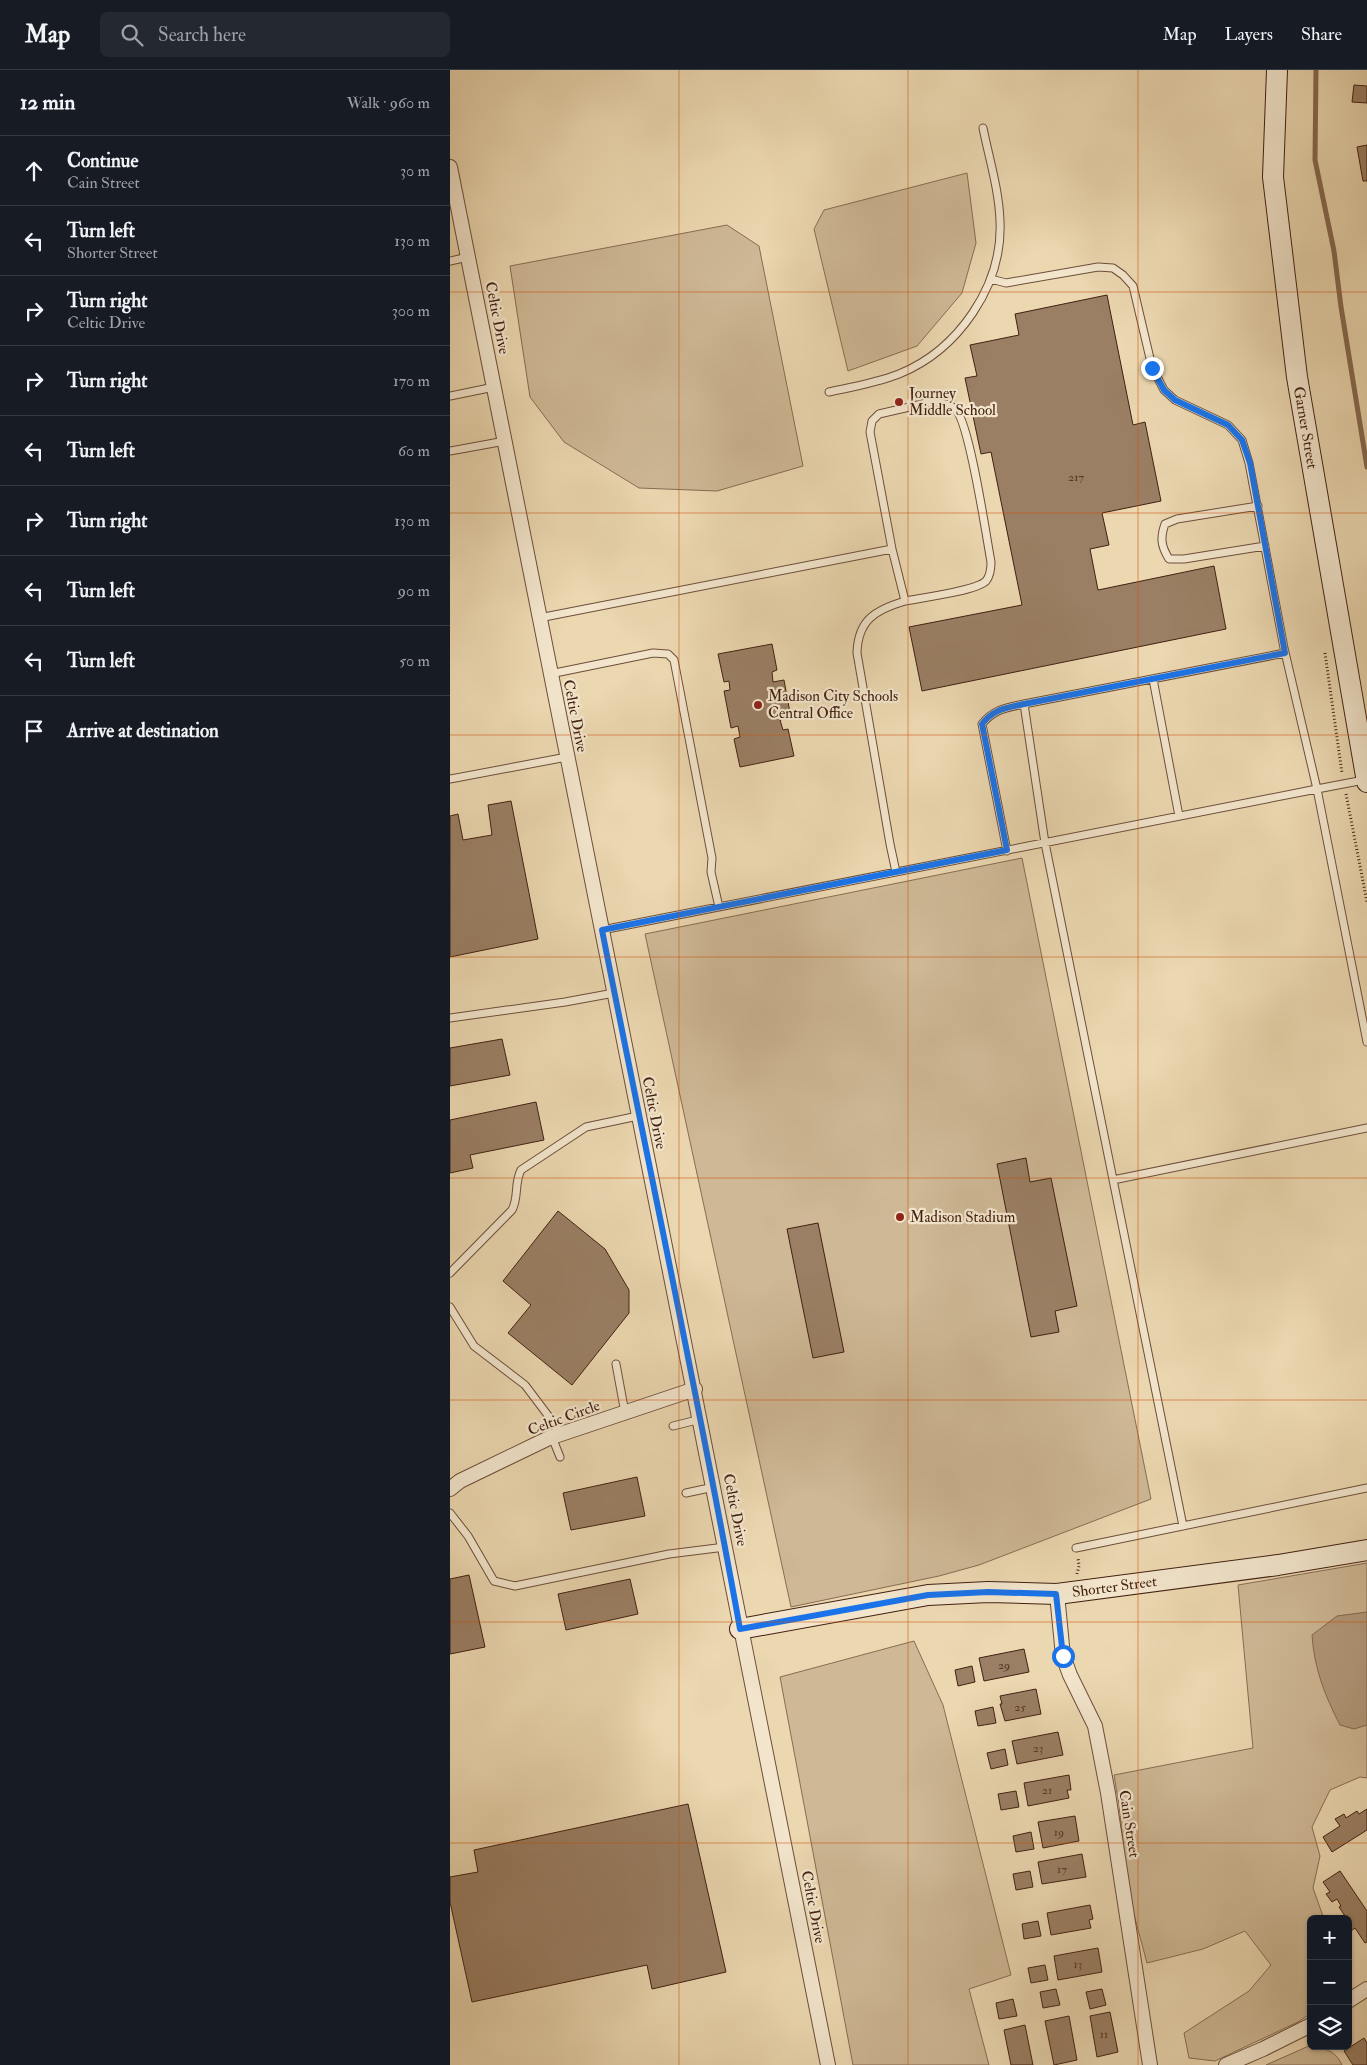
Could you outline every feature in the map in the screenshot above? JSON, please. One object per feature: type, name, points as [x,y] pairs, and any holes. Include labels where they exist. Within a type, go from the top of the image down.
[{"type":"street","name":"Garner Street","points":[[1277,70],[1273,177],[1296,367],[1367,780]]},
{"type":"street","name":"Celtic Drive","points":[[450,167],[638,1116],[701,1419],[740,1629],[828,2065]]},
{"type":"street","name":"Celtic Circle","points":[[450,1489],[460,1481],[557,1436],[695,1389]]},
{"type":"street","name":"Shorter Street","points":[[740,1629],[928,1595],[988,1592],[1056,1594],[1278,1565],[1367,1550]]},
{"type":"street","name":"Cain Street","points":[[1056,1594],[1063,1656],[1094,1726],[1108,1793],[1150,2065]]},
{"type":"street","points":[[1352,1998],[1367,1989]]},
{"type":"street","points":[[1226,2065],[1264,2049],[1307,2027]]},
{"type":"lane","points":[[829,392],[869,383],[900,373],[930,356],[954,335],[975,311],[991,279],[998,254],[1000,222],[997,196],[983,128]]},
{"type":"lane","points":[[450,261],[468,257]]},
{"type":"lane","points":[[991,279],[1006,283],[1098,267],[1113,268],[1124,275],[1133,286],[1152,368],[1164,390],[1175,400],[1228,425],[1242,440],[1250,463],[1285,653],[1317,789],[1367,1042]]},
{"type":"lane","points":[[450,396],[494,387]]},
{"type":"lane","points":[[896,872],[857,653],[858,637],[864,624],[884,607],[905,601],[974,588],[986,581],[992,562],[966,432],[955,409],[944,402],[931,402],[894,409],[879,414],[872,421],[870,432],[892,548],[905,601]]},
{"type":"lane","points":[[450,451],[504,441]]},
{"type":"lane","points":[[1258,506],[1177,519],[1165,524],[1161,536],[1162,548],[1169,559],[1184,559],[1265,546]]},
{"type":"lane","points":[[539,618],[892,548]]},
{"type":"lane","points":[[550,674],[653,653],[668,654],[674,660],[712,858],[710,872],[719,907]]},
{"type":"lane","points":[[1007,850],[982,724],[989,715],[1001,709],[1024,704],[1285,653]]},
{"type":"lane","points":[[1153,679],[1180,816]]},
{"type":"lane","points":[[1024,704],[1045,843],[1183,1526]]},
{"type":"lane","points":[[450,780],[567,757]]},
{"type":"lane","points":[[602,930],[1367,780]]},
{"type":"lane","points":[[450,1018],[566,1002],[614,993]]},
{"type":"lane","points":[[450,1273],[512,1210],[516,1203],[517,1177],[521,1170],[586,1128],[638,1116]]},
{"type":"lane","points":[[1113,1180],[1367,1128]]},
{"type":"lane","points":[[450,1307],[474,1346],[525,1385],[557,1436],[560,1457]]},
{"type":"lane","points":[[616,1364],[625,1413]]},
{"type":"lane","points":[[673,1426],[701,1419]]},
{"type":"lane","points":[[686,1493],[714,1487]]},
{"type":"lane","points":[[1076,1548],[1367,1488]]},
{"type":"lane","points":[[450,1513],[468,1536],[494,1581],[515,1586],[669,1554],[725,1547]]},
{"type":"shaded area","points":[[967,173],[976,243],[962,293],[917,346],[848,371],[814,229],[824,210]]},
{"type":"shaded area","points":[[727,225],[759,246],[803,466],[717,491],[639,488],[564,442],[530,397],[510,266]]},
{"type":"shaded area","name":"Madison Stadium","points":[[1022,858],[1151,1499],[979,1565],[939,1576],[791,1607],[645,934]]},
{"type":"shaded area","points":[[1367,1563],[1367,1778],[1360,1777],[1330,1790],[1312,1827],[1320,1856],[1313,1888],[1323,1915],[1307,1915],[1307,2016],[1298,2022],[1215,2061],[1189,2058],[1184,2033],[1249,1991],[1271,1965],[1245,1931],[1203,1949],[1147,1963],[1129,1896],[1114,1775],[1253,1748],[1238,1585]]},
{"type":"shaded area","points":[[1367,1612],[1367,1725],[1354,1729],[1340,1725],[1330,1703],[1321,1682],[1315,1659],[1312,1635],[1337,1616]]},
{"type":"shaded area","points":[[914,1641],[943,1705],[1011,1975],[969,1989],[989,2065],[853,2065],[780,1677]]},
{"type":"shaded area","points":[[1307,2047],[1307,2050],[1326,2050],[1332,2053],[1342,2065],[1266,2065]]},
{"type":"building","points":[[1354,85],[1367,86],[1367,103],[1352,102]]},
{"type":"building","points":[[1367,145],[1367,181],[1363,181],[1357,147]]},
{"type":"building","name":"Journey Middle School","points":[[1107,295],[1133,425],[1145,422],[1161,501],[1102,513],[1109,545],[1090,549],[1098,590],[1214,566],[1226,629],[922,691],[909,627],[1022,605],[991,452],[981,454],[965,378],[977,376],[970,345],[1019,335],[1015,314]]},
{"type":"building","name":"Madison City Schools Central Office","points":[[772,644],[777,670],[772,672],[773,682],[784,680],[791,718],[780,720],[783,730],[788,729],[794,756],[740,767],[734,739],[740,737],[738,726],[731,728],[724,691],[730,690],[729,681],[724,682],[718,654]]},
{"type":"building","points":[[511,801],[538,939],[450,957],[450,816],[458,814],[463,840],[492,835],[488,805]]},
{"type":"building","points":[[502,1039],[510,1075],[450,1086],[450,1048]]},
{"type":"building","points":[[536,1102],[544,1140],[470,1155],[473,1168],[450,1173],[450,1120]]},
{"type":"building","points":[[1026,1158],[1030,1182],[1051,1178],[1077,1306],[1055,1311],[1059,1332],[1031,1337],[997,1164]]},
{"type":"building","points":[[558,1211],[605,1249],[629,1290],[629,1313],[572,1385],[508,1333],[531,1305],[503,1281]]},
{"type":"building","points":[[818,1223],[844,1352],[813,1358],[787,1229]]},
{"type":"building","points":[[637,1477],[645,1516],[571,1530],[563,1493]]},
{"type":"building","points":[[469,1575],[485,1647],[450,1654],[450,1579]]},
{"type":"building","points":[[630,1579],[638,1614],[566,1630],[558,1594]]},
{"type":"building","points":[[1024,1649],[1029,1672],[984,1681],[979,1658]]},
{"type":"building","points":[[972,1666],[975,1682],[958,1686],[955,1670]]},
{"type":"building","points":[[1036,1689],[1041,1714],[1005,1721],[1000,1704],[1002,1704],[1000,1696]]},
{"type":"building","points":[[993,1707],[996,1723],[978,1726],[975,1711]]},
{"type":"building","points":[[1058,1732],[1063,1755],[1017,1764],[1012,1741]]},
{"type":"building","points":[[1005,1749],[1008,1765],[991,1769],[987,1753]]},
{"type":"building","points":[[1069,1775],[1071,1790],[1067,1790],[1069,1798],[1028,1806],[1024,1783]]},
{"type":"building","points":[[1016,1791],[1019,1807],[1001,1810],[998,1794]]},
{"type":"building","points":[[688,1804],[726,1972],[652,1989],[647,1965],[472,2002],[450,1902],[450,1877],[478,1872],[474,1850]]},
{"type":"building","points":[[1367,1809],[1367,1830],[1332,1852],[1323,1837],[1340,1826],[1335,1819],[1344,1814],[1346,1818],[1357,1811],[1359,1814]]},
{"type":"building","points":[[1075,1816],[1079,1841],[1043,1848],[1038,1822]]},
{"type":"building","points":[[1031,1832],[1034,1849],[1016,1852],[1013,1836]]},
{"type":"building","points":[[1082,1854],[1086,1877],[1042,1884],[1038,1862]]},
{"type":"building","points":[[1030,1871],[1033,1887],[1016,1890],[1013,1874]]},
{"type":"building","points":[[1340,1871],[1367,1911],[1367,1942],[1365,1943],[1355,1928],[1352,1930],[1352,1915],[1344,1915],[1339,1907],[1341,1906],[1337,1899],[1332,1902],[1326,1894],[1330,1892],[1323,1882]]},
{"type":"building","points":[[1090,1905],[1093,1919],[1089,1920],[1091,1928],[1051,1935],[1047,1913]]},
{"type":"building","points":[[1038,1921],[1041,1936],[1024,1939],[1022,1924]]},
{"type":"building","points":[[1098,1948],[1102,1972],[1058,1980],[1054,1956]]},
{"type":"building","points":[[1045,1965],[1048,1980],[1031,1983],[1028,1968]]},
{"type":"building","points":[[1056,1989],[1060,2005],[1043,2008],[1040,1992]]},
{"type":"building","points":[[1102,1989],[1106,2005],[1090,2009],[1086,1992]]},
{"type":"building","points":[[1013,1999],[1017,2016],[999,2019],[996,2003]]},
{"type":"building","points":[[1110,2012],[1118,2052],[1097,2057],[1090,2016]]},
{"type":"building","points":[[1069,2016],[1077,2060],[1054,2065],[1045,2021]]},
{"type":"building","points":[[1025,2025],[1033,2065],[1011,2065],[1004,2030]]},
{"type":"building","points":[[1364,2038],[1367,2043],[1367,2065],[1353,2065],[1344,2051],[1352,2050],[1352,2046]]},
{"type":"waterway","points":[[1316,70],[1315,160],[1334,251],[1341,307],[1367,467]]},
{"type":"place","name":"Journey Middle School","points":[[899,402]]},
{"type":"place","name":"Madison City Schools Central Office","points":[[758,705]]},
{"type":"place","name":"Madison Stadium","points":[[900,1217]]},
{"type":"route","points":[[1063,1656],[1056,1594],[988,1592],[928,1595],[740,1629],[701,1419],[638,1116],[602,930],[1007,850],[982,724],[989,715],[1001,709],[1024,704],[1285,653],[1250,463],[1242,440],[1228,425],[1175,400],[1164,390],[1152,368]]}]
